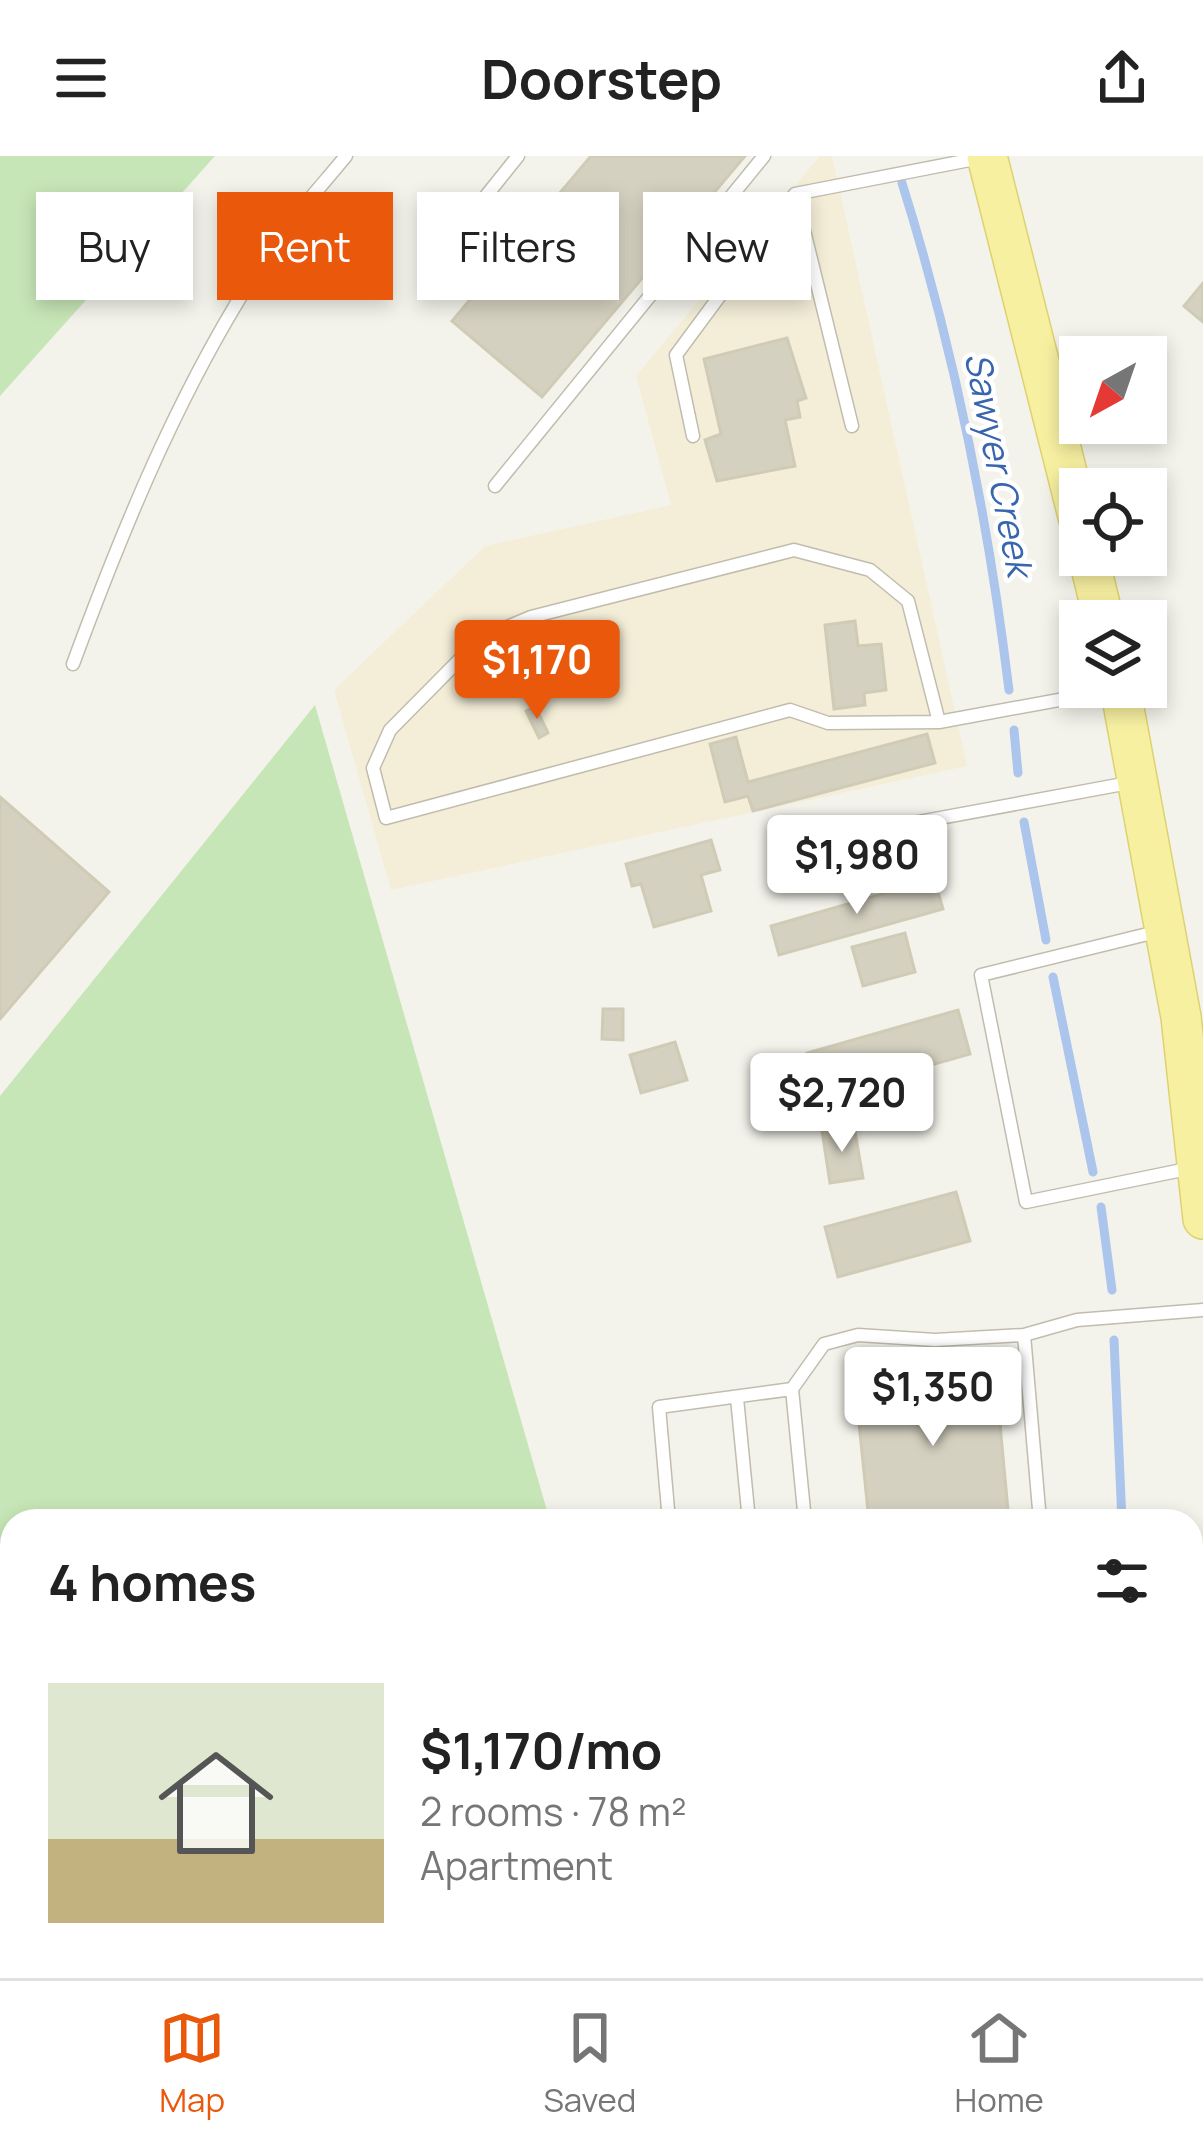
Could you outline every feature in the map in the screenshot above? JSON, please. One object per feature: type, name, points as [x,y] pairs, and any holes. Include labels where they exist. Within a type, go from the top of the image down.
[{"type":"main road","points":[[987,156],[1066,468]]},
{"type":"main road","points":[[1125,708],[1166,929],[1203,1219]]},
{"type":"lane","points":[[73,664],[140,496],[230,316],[278,240],[346,156]]},
{"type":"lane","points":[[489,192],[518,156]]},
{"type":"lane","points":[[494,486],[764,156]]},
{"type":"lane","points":[[805,192],[987,156]]},
{"type":"lane","points":[[811,259],[852,426]]},
{"type":"lane","points":[[693,436],[676,355],[717,300]]},
{"type":"lane","points":[[939,722],[908,601],[870,570],[794,550],[531,617],[481,638],[391,730],[373,768],[386,818],[790,710],[828,723],[939,722],[1059,699]]},
{"type":"lane","points":[[789,846],[1141,781]]},
{"type":"lane","points":[[1166,929],[981,975],[1026,1202],[1198,1167]]},
{"type":"lane","points":[[804,1509],[792,1389],[824,1344],[859,1335],[935,1340],[1024,1335],[1077,1321],[1203,1310]]},
{"type":"lane","points":[[1024,1335],[1039,1509]]},
{"type":"lane","points":[[668,1509],[659,1407],[792,1389]]},
{"type":"lane","points":[[737,1398],[748,1509]]},
{"type":"shaded area","points":[[820,156],[832,156],[967,766],[391,890],[334,690],[485,546],[671,505],[636,376],[700,300],[811,300],[811,192],[790,192]]},
{"type":"green space","points":[[0,156],[215,156],[183,192],[36,192],[36,300],[86,300],[0,396]]},
{"type":"green space","points":[[315,705],[547,1509],[0,1509],[0,1096]]},
{"type":"building","points":[[591,156],[745,156],[715,192],[643,192],[643,277],[542,397],[452,321],[470,300],[619,300],[619,192],[561,192]]},
{"type":"building","points":[[1203,283],[1203,322],[1184,306]]},
{"type":"building","points":[[787,338],[806,398],[797,401],[800,417],[785,420],[795,466],[717,481],[705,440],[721,434],[704,359]]},
{"type":"building","points":[[855,621],[858,646],[881,644],[886,690],[864,693],[865,705],[834,709],[825,625]]},
{"type":"building","points":[[535,706],[548,733],[539,738],[526,711]]},
{"type":"building","points":[[927,734],[935,763],[753,811],[748,796],[725,802],[710,744],[736,737],[748,782]]},
{"type":"building","points":[[0,797],[109,892],[0,1019]]},
{"type":"building","points":[[711,840],[720,870],[701,875],[711,911],[654,927],[641,884],[632,886],[626,864]]},
{"type":"building","points":[[934,879],[943,909],[779,955],[771,926]]},
{"type":"building","points":[[905,933],[915,972],[863,986],[852,947]]},
{"type":"building","points":[[603,1009],[623,1009],[623,1040],[602,1039]]},
{"type":"building","points":[[958,1010],[970,1054],[819,1097],[807,1053]]},
{"type":"building","points":[[675,1042],[687,1080],[641,1093],[630,1055]]},
{"type":"building","points":[[854,1126],[863,1178],[830,1183],[822,1131]]},
{"type":"building","points":[[956,1192],[970,1241],[838,1277],[825,1227]]},
{"type":"building","points":[[995,1371],[1008,1509],[868,1509],[855,1384]]},
{"type":"waterway","name":"Sawyer Creek","points":[[902,183],[967,434],[1009,690]]},
{"type":"waterway","name":"Sawyer Creek","points":[[1014,730],[1018,773]]},
{"type":"waterway","name":"Sawyer Creek","points":[[1024,822],[1046,940]]},
{"type":"waterway","name":"Sawyer Creek","points":[[1053,977],[1093,1172]]},
{"type":"waterway","name":"Sawyer Creek","points":[[1101,1207],[1112,1290]]},
{"type":"waterway","points":[[1114,1340],[1121,1509]]}]
